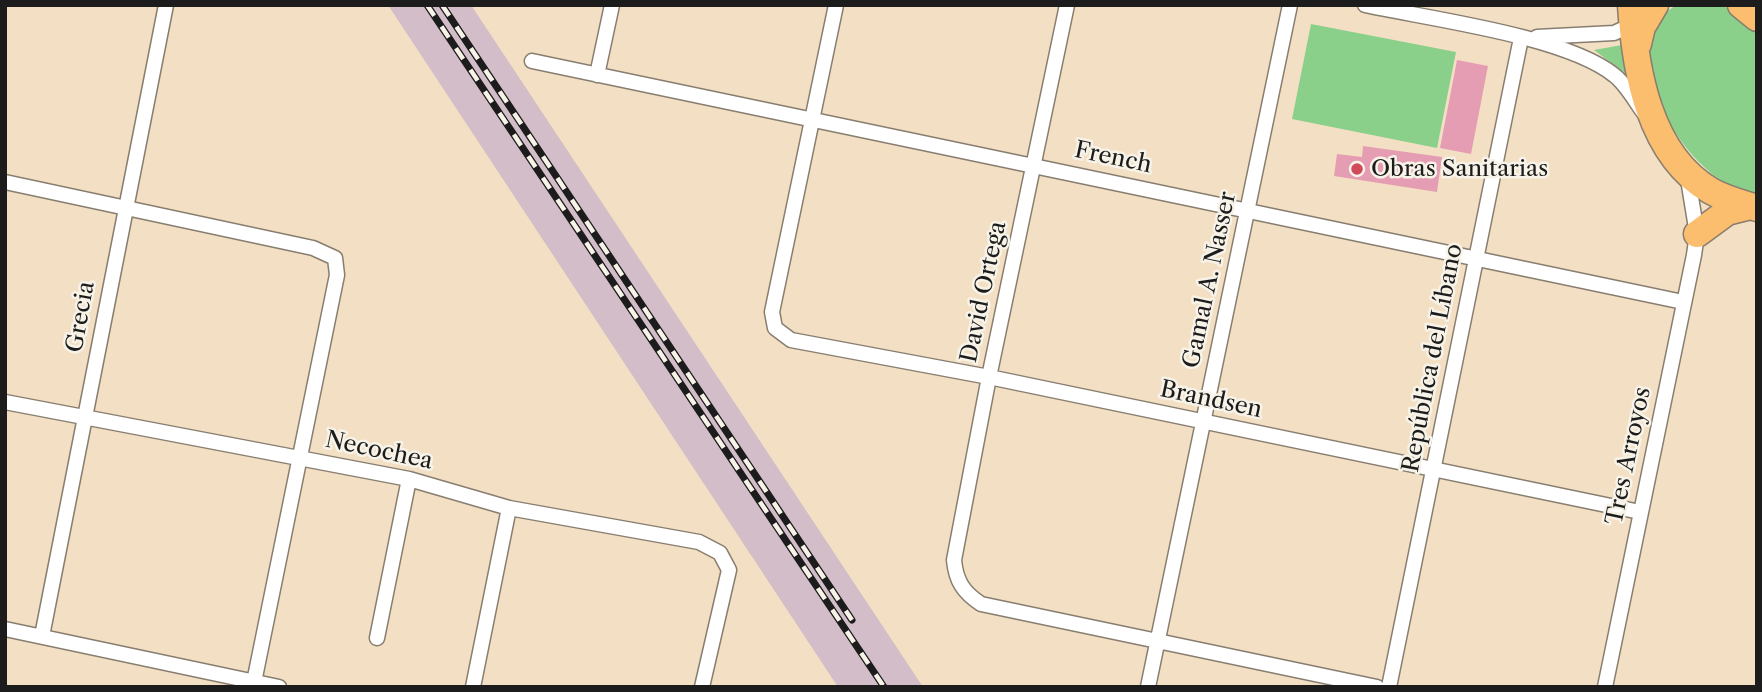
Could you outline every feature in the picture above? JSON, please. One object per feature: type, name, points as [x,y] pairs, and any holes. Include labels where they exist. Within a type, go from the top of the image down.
[{"type":"highway","points":[[1741,5],[1757,18]]},
{"type":"highway","points":[[1641,19],[1644,97],[1660,134],[1686,170],[1709,190],[1754,207]]},
{"type":"highway","points":[[1697,234],[1727,212],[1754,207]]},
{"type":"street","name":"Grecia","points":[[42,636],[166,5]]},
{"type":"street","points":[[597,75],[612,5]]},
{"type":"street","points":[[813,118],[836,5]]},
{"type":"street","name":"David Ortega","points":[[1067,5],[989,377],[954,560],[956,575],[962,588],[981,604],[1158,640]]},
{"type":"street","name":"Gamal A. Nasser","points":[[1148,687],[1290,5]]},
{"type":"street","points":[[1365,5],[1521,38],[1590,59],[1616,76],[1660,134]]},
{"type":"street","points":[[1521,38],[1590,37],[1614,33],[1641,19]]},
{"type":"street","name":"República del Líbano","points":[[1389,687],[1521,38]]},
{"type":"street","name":"French","points":[[532,61],[1035,164],[1683,302]]},
{"type":"street","name":"Brandsen","points":[[813,118],[772,312],[775,328],[791,340],[989,377],[1640,512]]},
{"type":"street","points":[[1686,170],[1697,234]]},
{"type":"street","points":[[5,182],[313,248],[335,258],[337,275],[254,684]]},
{"type":"street","name":"Tres Arroyos","points":[[1605,687],[1697,234]]},
{"type":"street","name":"Necochea","points":[[5,402],[409,479],[509,509],[699,542],[720,553],[729,570],[702,687]]},
{"type":"street","points":[[377,638],[409,479]]},
{"type":"street","points":[[473,687],[509,509]]},
{"type":"street","points":[[5,629],[254,684],[279,687]]},
{"type":"street","points":[[1158,640],[1377,687]]},
{"type":"shaded area","points":[[388,5],[471,5],[923,687],[838,687]]},
{"type":"green space","points":[[1676,5],[1723,5],[1757,31],[1757,193],[1735,188],[1714,175],[1693,156],[1661,107],[1651,80],[1647,55],[1650,33],[1658,20]]},
{"type":"green space","points":[[1311,24],[1456,52],[1437,148],[1292,119]]},
{"type":"green space","points":[[1622,45],[1626,74],[1594,50]]},
{"type":"building","points":[[1457,60],[1488,66],[1471,154],[1440,148]]},
{"type":"building","points":[[1363,146],[1442,157],[1437,192],[1334,176],[1337,154],[1362,157]]},
{"type":"railway","points":[[427,5],[884,687]]},
{"type":"railway","points":[[442,5],[852,620]]},
{"type":"place","name":"Obras Sanitarias","points":[[1357,169]]}]
